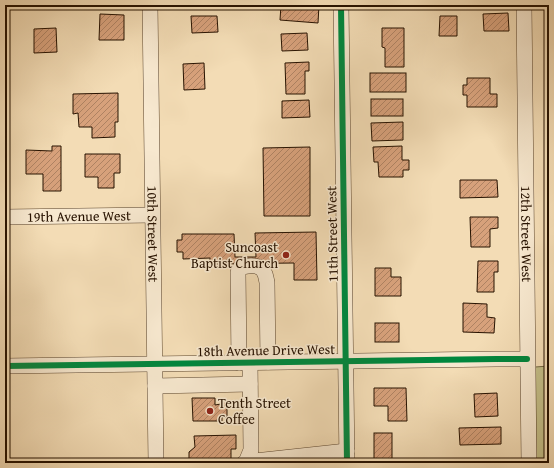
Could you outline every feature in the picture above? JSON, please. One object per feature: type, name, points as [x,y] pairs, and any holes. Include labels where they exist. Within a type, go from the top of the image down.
[{"type":"street","name":"10th Street West","points":[[150,5],[156,463]]},
{"type":"street","name":"11th Street West","points":[[341,5],[347,457]]},
{"type":"street","name":"12th Street West","points":[[524,5],[529,463]]},
{"type":"street","name":"19th Avenue West","points":[[5,217],[152,215]]},
{"type":"street","points":[[268,362],[267,282],[264,271],[255,266],[240,268],[238,272],[245,363],[250,384],[250,450],[245,462],[347,457]]},
{"type":"street","name":"18th Avenue Drive West","points":[[5,366],[527,360]]},
{"type":"street","points":[[155,386],[250,384]]},
{"type":"shaded area","points":[[549,366],[549,463],[536,463],[535,367]]},
{"type":"building","points":[[281,5],[319,5],[318,23],[280,20]]},
{"type":"building","points":[[508,13],[509,31],[484,31],[483,14]]},
{"type":"building","points":[[100,14],[124,15],[124,40],[99,40]]},
{"type":"building","points":[[191,16],[217,16],[218,32],[192,33]]},
{"type":"building","points":[[440,16],[457,16],[457,36],[439,36]]},
{"type":"building","points":[[56,28],[57,52],[34,53],[34,29]]},
{"type":"building","points":[[382,28],[404,28],[404,67],[385,67],[385,48],[382,47]]},
{"type":"building","points":[[307,33],[308,50],[282,51],[281,34]]},
{"type":"building","points":[[309,62],[309,71],[305,71],[305,94],[286,94],[285,63]]},
{"type":"building","points":[[204,63],[205,89],[184,90],[183,64]]},
{"type":"building","points":[[370,73],[406,73],[406,92],[370,92]]},
{"type":"building","points":[[467,78],[490,78],[490,94],[497,94],[497,107],[467,107],[467,95],[463,95],[463,85],[467,85]]},
{"type":"building","points":[[118,93],[118,122],[115,122],[115,137],[92,138],[92,127],[79,127],[78,113],[73,114],[73,94]]},
{"type":"building","points":[[371,99],[403,99],[403,116],[371,116]]},
{"type":"building","points":[[309,100],[310,117],[282,118],[282,101]]},
{"type":"building","points":[[403,122],[403,140],[372,141],[371,123]]},
{"type":"building","points":[[52,146],[61,146],[61,191],[43,191],[43,174],[26,174],[26,150],[52,151]]},
{"type":"building","points":[[402,146],[402,160],[409,160],[409,170],[403,170],[403,177],[379,177],[378,162],[374,162],[373,147]]},
{"type":"building","points":[[310,147],[310,216],[264,216],[263,148]]},
{"type":"building","points":[[85,154],[120,154],[120,173],[114,173],[114,188],[98,188],[98,177],[85,177]]},
{"type":"building","points":[[5,161],[8,161],[8,179],[5,179]]},
{"type":"building","points":[[460,180],[497,180],[498,197],[460,198]]},
{"type":"building","points":[[470,217],[498,217],[498,228],[490,229],[490,247],[471,247]]},
{"type":"building","name":"Suncoast Baptist Church","points":[[316,232],[317,280],[294,280],[294,263],[210,264],[210,258],[183,259],[183,252],[177,252],[177,240],[182,240],[182,234],[234,234],[235,257],[256,257],[255,233]]},
{"type":"building","points":[[478,261],[498,261],[498,272],[494,272],[494,292],[477,292]]},
{"type":"building","points":[[375,268],[391,268],[391,277],[401,277],[401,296],[375,296]]},
{"type":"building","points":[[463,303],[487,304],[487,317],[495,318],[494,333],[463,332]]},
{"type":"building","points":[[375,323],[399,323],[399,342],[375,342]]},
{"type":"building","points":[[374,388],[406,388],[407,421],[388,421],[388,406],[374,406]]},
{"type":"building","points":[[497,393],[498,416],[475,417],[474,394]]},
{"type":"building","name":"Tenth Street Coffee","points":[[192,398],[215,398],[215,405],[221,404],[221,401],[227,401],[227,417],[222,417],[222,421],[193,421]]},
{"type":"building","points":[[501,427],[501,444],[460,445],[459,428]]},
{"type":"building","points":[[374,433],[392,433],[392,462],[374,462]]},
{"type":"building","points":[[236,435],[236,449],[231,449],[231,463],[192,463],[189,461],[189,452],[195,447],[194,436]]},
{"type":"cycle path","points":[[341,5],[347,463]]},
{"type":"cycle path","points":[[5,366],[527,359]]},
{"type":"place","name":"Suncoast Baptist Church","points":[[286,255]]},
{"type":"place","name":"Tenth Street Coffee","points":[[210,411]]}]
